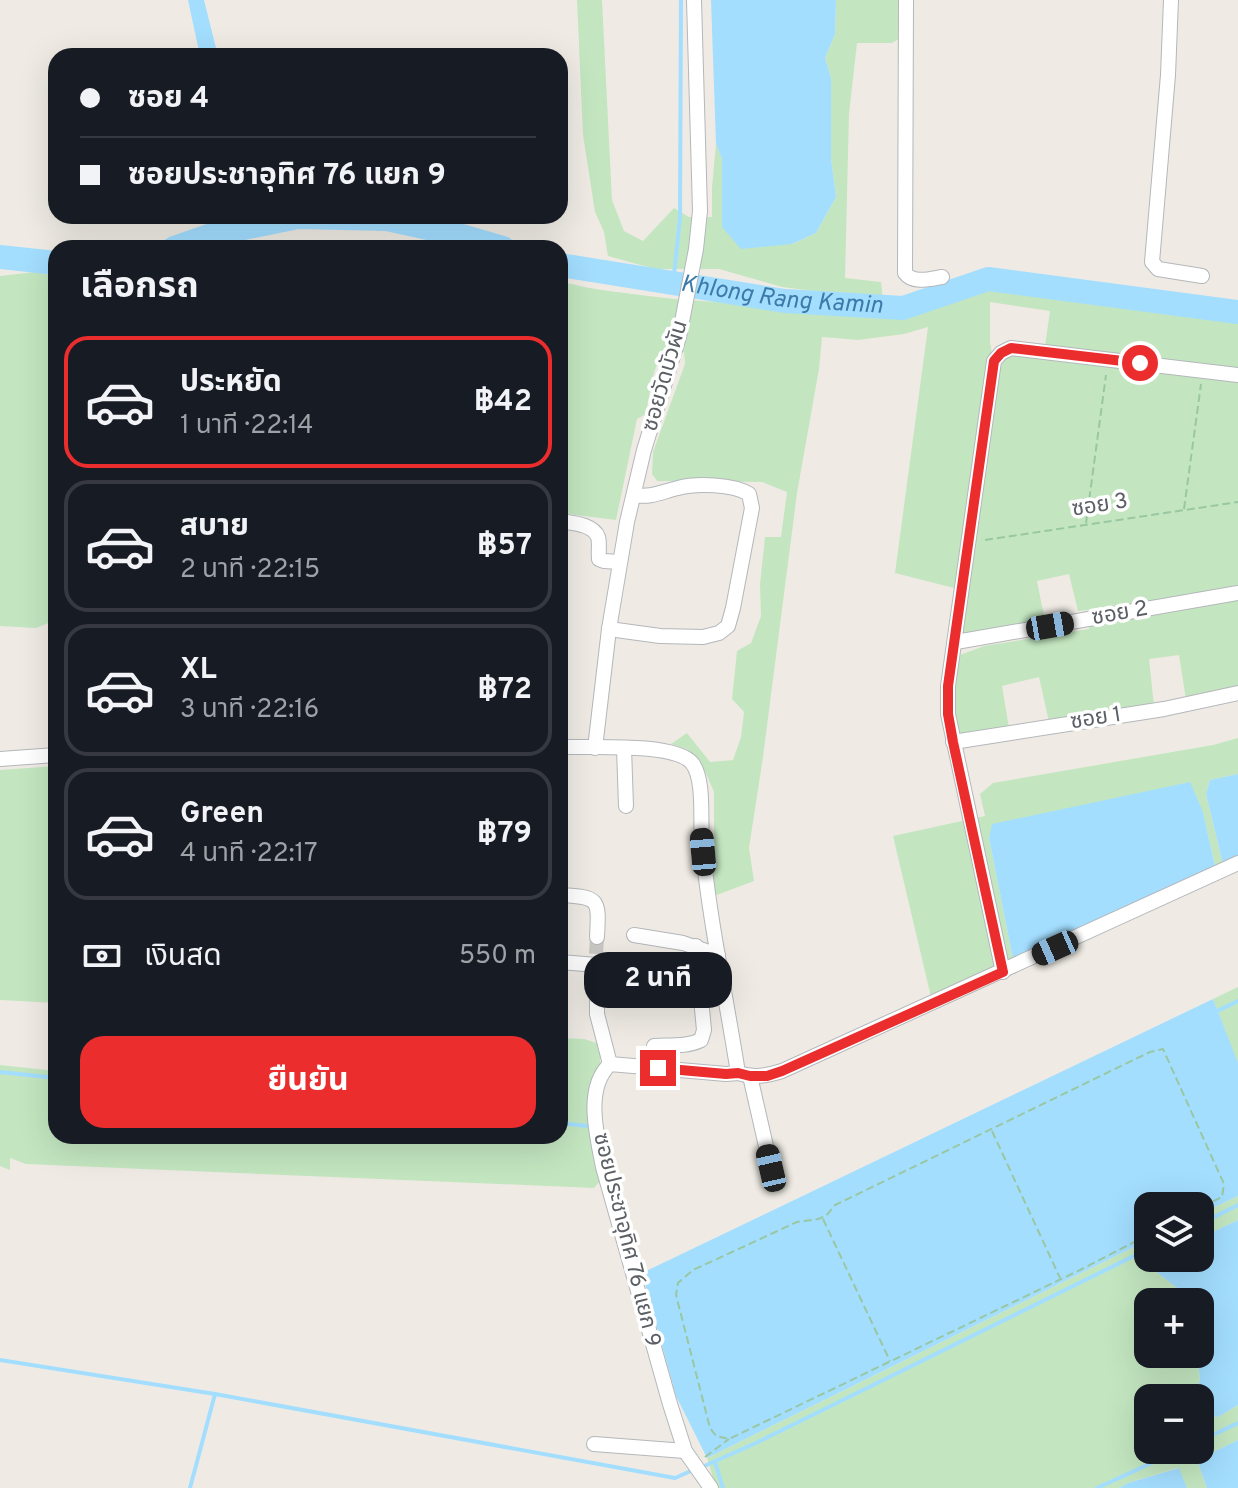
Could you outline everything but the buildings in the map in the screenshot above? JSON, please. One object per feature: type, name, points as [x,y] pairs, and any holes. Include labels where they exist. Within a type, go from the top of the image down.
[{"type":"street","name":"ซอยวัดบัวผัน","points":[[595,748],[619,562],[644,450],[674,356],[691,280],[700,211],[694,0]]},
{"type":"street","points":[[906,0],[904,267],[910,279],[942,277]]},
{"type":"street","points":[[1171,0],[1168,75],[1152,262],[1158,269],[1202,276]]},
{"type":"street","points":[[1003,972],[948,714],[948,686],[994,361],[1011,348],[1238,375]]},
{"type":"street","points":[[609,629],[660,636],[703,637],[719,633],[728,626],[752,508],[749,494],[740,488],[722,486],[680,487],[655,496],[634,495]]},
{"type":"street","points":[[568,523],[594,531],[598,536],[599,559],[619,562]]},
{"type":"street","name":"ซอย 2","points":[[956,642],[1238,593]]},
{"type":"street","name":"ซอย 1","points":[[953,742],[1164,709],[1238,693]]},
{"type":"street","points":[[568,747],[664,751],[680,754],[696,771],[705,876],[718,955],[744,1074],[771,1168]]},
{"type":"street","points":[[624,748],[626,806]]},
{"type":"street","points":[[0,759],[48,756]]},
{"type":"street","points":[[568,961],[596,959],[597,1014],[610,1064],[767,1076],[1003,972],[1238,863]]},
{"type":"street","points":[[568,895],[585,896],[595,901],[599,910],[597,937]]},
{"type":"street","points":[[634,935],[696,946],[718,955]]},
{"type":"street","points":[[654,1046],[686,1045],[701,1040],[704,1030],[696,946]]},
{"type":"street","name":"ซอยประชาอุทิศ 76 แยก 9","points":[[610,1064],[597,1083],[596,1130],[603,1167],[685,1451],[711,1488]]},
{"type":"street","points":[[594,1444],[685,1451]]},
{"type":"path","points":[[1085,525],[1108,359]]},
{"type":"path","points":[[1184,510],[1203,370]]},
{"type":"path","name":"ซอย 3","points":[[968,542],[1238,502]]},
{"type":"path","points":[[729,1439],[716,1436],[710,1428],[676,1295],[678,1283],[693,1270],[797,1222],[822,1218],[835,1205],[1150,1052],[1163,1049],[1224,1184],[1222,1197],[1214,1201]]},
{"type":"path","points":[[991,1129],[1061,1279]]},
{"type":"path","points":[[822,1218],[890,1361]]},
{"type":"path","points":[[694,1465],[729,1439],[1134,1242]]},
{"type":"green space","points":[[577,0],[602,0],[612,200],[624,231],[643,241],[674,208],[689,217],[712,217],[716,144],[722,159],[723,184],[792,244],[816,233],[836,197],[831,158],[831,78],[825,58],[835,34],[836,0],[899,0],[900,38],[892,43],[857,43],[849,114],[845,278],[881,282],[883,300],[782,287],[719,269],[655,269],[608,256],[604,232],[595,212],[583,135]]},
{"type":"green space","points":[[35,272],[48,274],[48,623],[36,628],[0,626],[0,276]]},
{"type":"green space","points":[[568,283],[656,297],[828,307],[843,313],[882,314],[919,312],[989,286],[1036,289],[1238,318],[1238,373],[1045,346],[1050,311],[990,302],[992,354],[954,588],[895,573],[928,327],[904,334],[858,340],[822,337],[797,493],[749,848],[754,881],[714,896],[714,792],[705,771],[687,749],[671,744],[687,733],[710,762],[733,760],[741,737],[744,712],[732,699],[737,651],[751,643],[761,616],[760,584],[765,537],[781,537],[787,492],[762,482],[657,481],[652,474],[653,452],[685,364],[684,352],[670,346],[656,367],[646,414],[637,419],[616,520],[568,514]]},
{"type":"green space","points":[[1015,354],[1238,379],[1238,688],[1186,700],[1179,655],[1149,659],[1154,706],[1049,722],[1039,677],[1002,686],[1009,728],[960,737],[955,696],[960,655],[984,646],[1089,629],[1088,610],[1078,611],[1069,574],[1037,581],[1045,621],[972,635],[963,633],[961,627],[999,370],[1005,358]]},
{"type":"green space","points":[[1238,738],[1238,774],[1210,780],[1206,794],[1223,864],[1215,866],[1203,812],[989,838],[1013,959],[931,997],[893,836],[985,816],[980,794],[993,783]]},
{"type":"green space","points":[[48,767],[48,1003],[0,1000],[0,770]]},
{"type":"green space","points":[[1238,987],[1238,1065],[1213,999]]},
{"type":"green space","points":[[568,1038],[584,1039],[600,1044],[600,1064],[593,1078],[588,1119],[600,1181],[594,1188],[26,1164],[10,1158],[10,1170],[0,1166],[0,1065],[48,1070],[48,1144],[568,1144]]},
{"type":"green space","points":[[1238,1196],[1238,1220],[1214,1231],[1214,1207]]},
{"type":"green space","points":[[1134,1247],[1134,1272],[1156,1272],[1177,1288],[1134,1288],[1134,1368],[1199,1368],[1200,1380],[1198,1384],[1134,1384],[1134,1464],[1198,1464],[1207,1488],[1187,1488],[1178,1468],[1119,1488],[716,1488],[707,1458]]},
{"type":"green space","points":[[1238,1405],[1238,1440],[1214,1452],[1214,1417]]},
{"type":"water","points":[[188,0],[204,0],[216,48],[198,48]]},
{"type":"water","points":[[711,0],[836,0],[835,34],[825,58],[831,78],[831,158],[836,197],[816,233],[792,244],[741,249],[722,227],[722,159],[716,144]]},
{"type":"water","points":[[1238,774],[1238,857],[1223,864],[1206,794],[1210,780]]},
{"type":"water","points":[[1190,782],[1203,812],[1215,866],[1013,959],[989,838],[992,824]]},
{"type":"water","points":[[1213,999],[1238,1063],[1238,1196],[1214,1207],[1214,1192],[1134,1192],[1134,1247],[707,1458],[676,1396],[642,1273]]},
{"type":"water","points":[[1238,1220],[1238,1405],[1218,1417],[1214,1417],[1214,1384],[1198,1384],[1199,1368],[1214,1368],[1214,1288],[1177,1288],[1156,1272],[1214,1272],[1214,1231]]},
{"type":"water","points":[[1238,1440],[1238,1488],[1207,1488],[1198,1464],[1214,1464],[1214,1452]]},
{"type":"water","points":[[1179,1468],[1187,1488],[1119,1488],[1128,1483]]},
{"type":"waterway","points":[[673,284],[680,218],[681,0]]},
{"type":"waterway","name":"Khlong Rang Kamin","points":[[197,240],[263,224]]},
{"type":"waterway","name":"Khlong Rang Kamin","points":[[410,224],[476,240]]},
{"type":"waterway","name":"Khlong Rang Kamin","points":[[0,257],[48,262]]},
{"type":"waterway","name":"Khlong Rang Kamin","points":[[568,266],[785,301],[903,308],[988,279],[1238,312]]},
{"type":"waterway","points":[[1215,1012],[1238,1001]]},
{"type":"waterway","points":[[0,1072],[48,1077]]},
{"type":"waterway","points":[[568,1124],[587,1126]]},
{"type":"waterway","points":[[1214,1217],[1238,1205]]},
{"type":"waterway","points":[[702,1467],[1134,1256]]},
{"type":"waterway","points":[[0,1360],[215,1394],[675,1478],[693,1470]]},
{"type":"waterway","points":[[190,1488],[215,1394]]},
{"type":"waterway","points":[[1214,1434],[1238,1423]]},
{"type":"waterway","points":[[715,1462],[723,1488]]},
{"type":"waterway","points":[[1097,1488],[1149,1464]]},
{"type":"tunnel","points":[[596,954],[597,937]]},
{"type":"route","points":[[658,1068],[767,1076],[1003,972],[948,714],[948,686],[994,361],[1011,348],[1140,363]]}]
